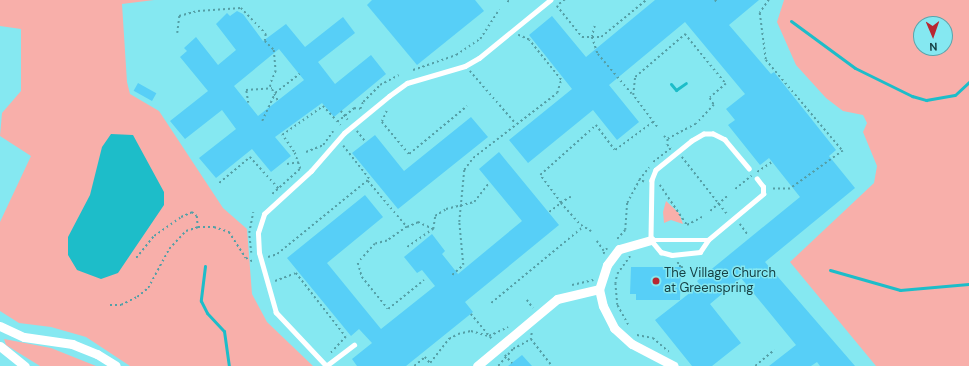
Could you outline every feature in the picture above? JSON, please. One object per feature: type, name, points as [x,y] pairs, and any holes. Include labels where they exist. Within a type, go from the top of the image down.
[{"type":"street","points":[[651,240],[619,249],[607,265],[599,289],[603,306],[614,328],[632,344],[674,362]]},
{"type":"street","points":[[477,366],[557,299],[599,289]]},
{"type":"street","points":[[0,326],[24,336],[72,344],[97,354],[116,366]]},
{"type":"street","points":[[0,346],[25,366]]},
{"type":"lane","points":[[354,345],[326,366],[276,313],[260,253],[258,233],[264,214],[311,171],[344,133],[389,96],[407,83],[465,66],[478,58],[550,0]]},
{"type":"lane","points":[[748,169],[725,140],[713,134],[704,134],[692,141],[656,170],[652,180],[651,240],[661,252],[672,255],[700,252],[708,240],[763,194],[763,187],[757,179]]},
{"type":"lane","points":[[651,240],[708,240]]},
{"type":"path","points":[[565,0],[557,6],[582,37],[601,37],[646,0]]},
{"type":"path","points":[[715,0],[718,3]]},
{"type":"path","points":[[766,189],[790,189],[843,151],[766,60],[760,13],[769,0]]},
{"type":"path","points":[[177,33],[179,16],[198,10],[241,8],[266,34],[265,41],[274,50],[276,71],[272,78],[272,88],[278,101]]},
{"type":"path","points":[[413,70],[456,55],[480,39],[499,10]]},
{"type":"path","points":[[595,26],[592,37],[598,54],[633,95],[657,127]]},
{"type":"path","points":[[633,95],[635,78],[685,34],[726,84],[710,98],[714,105],[696,124],[668,139],[666,145],[672,146]]},
{"type":"path","points":[[452,276],[464,265],[460,206],[464,170],[473,158],[558,93],[561,80],[529,40],[518,35],[515,38]]},
{"type":"path","points":[[473,69],[469,71],[516,124]]},
{"type":"path","points":[[262,121],[275,93],[299,74]]},
{"type":"path","points":[[337,122],[354,108],[363,106],[363,102],[380,85],[399,75]]},
{"type":"path","points":[[248,103],[246,90],[272,88]]},
{"type":"path","points":[[272,194],[300,169],[299,162],[282,135],[323,106],[341,125]]},
{"type":"path","points":[[387,110],[382,122],[409,154],[467,106]]},
{"type":"path","points":[[591,232],[583,227],[561,203],[540,175],[596,125],[615,150],[653,122]]},
{"type":"path","points":[[306,152],[323,145],[333,131]]},
{"type":"path","points":[[664,136],[668,139]]},
{"type":"path","points":[[339,150],[343,146],[368,180],[407,227]]},
{"type":"path","points":[[679,154],[727,214]]},
{"type":"path","points":[[219,183],[250,157],[279,189]]},
{"type":"path","points":[[287,164],[299,162]]},
{"type":"path","points":[[268,265],[266,258],[277,254],[368,180]]},
{"type":"path","points":[[617,239],[625,230],[627,203],[639,180]]},
{"type":"path","points":[[407,247],[433,229],[435,216],[446,209],[474,202],[489,183]]},
{"type":"path","points":[[656,183],[687,225],[702,217]]},
{"type":"path","points":[[710,210],[727,196]]},
{"type":"path","points":[[549,212],[571,197]]},
{"type":"path","points":[[136,258],[154,236],[181,217],[192,212],[197,216],[198,227]]},
{"type":"path","points":[[738,221],[748,235]]},
{"type":"path","points":[[424,280],[388,309],[362,277],[358,263],[375,244],[387,241],[407,227],[418,222],[433,229]]},
{"type":"path","points":[[110,305],[121,305],[137,297],[148,288],[169,250],[186,231],[198,227],[214,227],[229,232],[246,258],[254,262]]},
{"type":"path","points":[[491,303],[583,227]]},
{"type":"path","points":[[598,241],[604,251]]},
{"type":"path","points":[[678,260],[683,277]]},
{"type":"path","points":[[274,280],[278,282],[296,274],[346,337],[336,346],[330,357]]},
{"type":"path","points":[[609,283],[615,284],[617,305],[628,325]]},
{"type":"path","points":[[528,315],[535,310]]},
{"type":"path","points":[[471,314],[494,341]]},
{"type":"path","points":[[414,366],[425,357],[430,363],[449,340],[458,334],[471,331],[488,336],[512,325]]},
{"type":"path","points":[[532,333],[531,339],[552,366]]},
{"type":"path","points":[[637,335],[653,338],[674,362]]},
{"type":"path","points":[[498,366],[513,349],[531,339]]},
{"type":"path","points":[[755,366],[774,350]]},
{"type":"path","points":[[503,352],[512,363]]},
{"type":"shaded area","points":[[0,0],[154,0],[122,4],[127,82],[130,94],[159,111],[223,208],[247,229],[252,294],[267,322],[313,366],[130,366],[86,337],[51,327],[19,323],[0,311],[0,222],[31,156],[0,136],[2,113],[21,91],[21,29],[0,26]]},
{"type":"shaded area","points":[[784,0],[969,0],[969,366],[876,366],[790,262],[874,183],[877,166],[863,132],[867,123],[863,115],[843,111],[826,98],[796,65],[777,22]]},
{"type":"shaded area","points":[[666,201],[679,213],[683,224],[671,220],[664,223],[663,212]]},
{"type":"shaded area","points":[[4,339],[51,348],[96,366],[40,366],[6,345]]},
{"type":"water","points":[[111,134],[133,135],[164,192],[164,205],[118,273],[101,279],[77,270],[68,255],[68,237],[90,195],[102,147]]},
{"type":"building","points":[[372,0],[475,0],[484,11],[417,65],[367,5]]},
{"type":"building","points":[[655,0],[759,0],[729,25],[771,74],[774,72],[836,150],[829,156],[855,188],[765,262],[855,366],[820,366],[817,362],[811,366],[769,366],[796,345],[741,278],[710,304],[741,343],[712,366],[692,366],[655,320],[700,285],[697,281],[800,197],[769,158],[760,165],[728,125],[735,120],[726,109],[745,94],[685,22],[609,85],[639,122],[617,140],[593,110],[528,163],[509,140],[572,89],[529,35],[552,16],[586,57]]},
{"type":"building","points":[[237,11],[243,14],[263,41],[286,24],[305,47],[343,17],[355,33],[318,62],[335,84],[371,55],[386,74],[334,117],[322,103],[275,137],[291,156],[271,172],[252,149],[216,178],[199,158],[236,129],[222,110],[185,139],[170,121],[208,91],[180,57],[187,51],[184,48],[196,37],[218,65],[236,50],[216,24],[227,13],[230,16]],"holes":[[[279,49],[304,80],[258,116],[234,86]]]},
{"type":"building","points":[[138,83],[156,93],[152,101],[134,91]]},
{"type":"building","points":[[471,117],[488,137],[398,209],[352,153],[375,135],[404,171]]},
{"type":"building","points":[[499,152],[559,225],[465,302],[473,312],[406,366],[357,366],[352,359],[372,343],[359,329],[351,336],[287,258],[365,195],[383,217],[327,263],[381,329],[435,286],[422,270],[417,273],[404,257],[432,234],[445,251],[442,254],[458,274],[522,221],[479,169]]},
{"type":"building","points":[[631,267],[681,267],[680,300],[636,300],[636,294],[630,294]]},
{"type":"building","points":[[522,355],[532,366],[508,366]]},
{"type":"waterway","points":[[791,21],[855,68],[912,96],[926,100],[955,95],[969,82]]},
{"type":"waterway","points":[[671,84],[676,90],[686,83]]},
{"type":"waterway","points":[[205,266],[201,301],[207,313],[224,331],[229,366]]},
{"type":"waterway","points":[[830,270],[900,290],[969,284]]},
{"type":"place","name":"The Village Church at Greenspring","points":[[656,281]]}]
